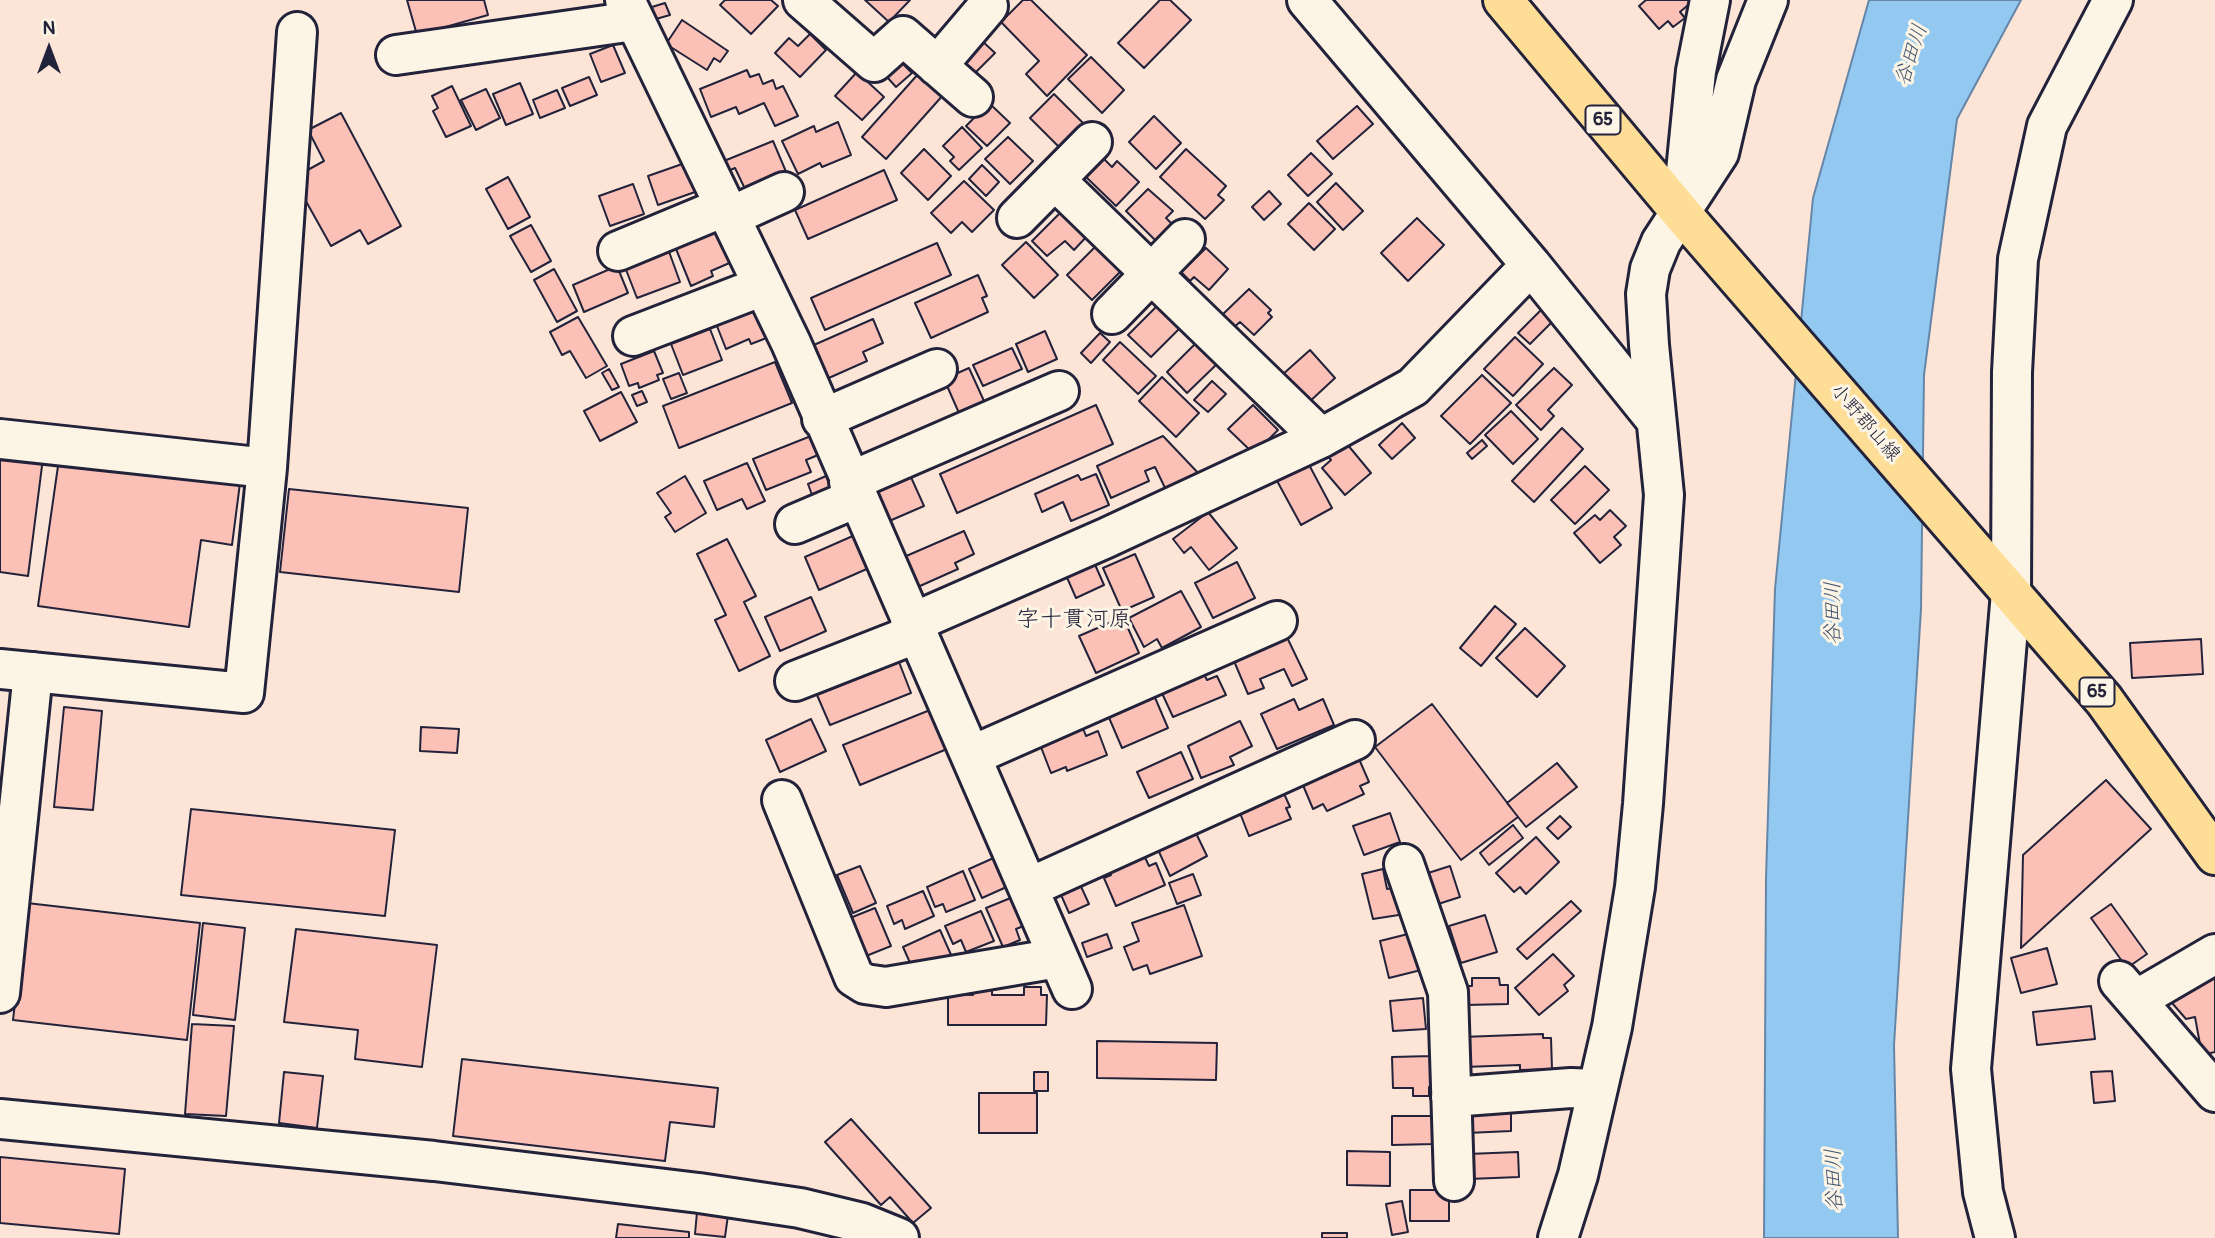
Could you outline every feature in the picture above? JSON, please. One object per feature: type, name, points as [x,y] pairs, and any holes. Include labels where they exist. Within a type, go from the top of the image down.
[{"type":"main road","name":"小野郡山線","points":[[1503,0],[1693,227],[1967,539],[2104,700],[2215,855]]},
{"type":"street","points":[[803,0],[874,62],[903,36],[973,97]]},
{"type":"street","points":[[1307,0],[1531,265],[1656,419]]},
{"type":"street","points":[[1693,227],[1696,71],[1710,0]]},
{"type":"street","points":[[1558,1238],[1578,1175],[1612,1027],[1635,887],[1643,804],[1664,495],[1646,294],[1650,269],[1661,242],[1693,227],[1720,153],[1736,80],[1768,0]]},
{"type":"street","points":[[1995,1238],[1983,1192],[1971,1069],[2011,592],[2012,372],[2018,259],[2047,126],[2113,0]]},
{"type":"street","points":[[937,66],[988,6]]},
{"type":"street","points":[[396,55],[629,10],[763,286],[1065,974],[886,987],[866,984],[854,977],[782,800]]},
{"type":"street","points":[[0,993],[16,670],[244,693],[267,468],[297,32]]},
{"type":"street","points":[[1017,218],[1092,142]]},
{"type":"street","points":[[1056,181],[1321,438]]},
{"type":"street","points":[[618,251],[783,192]]},
{"type":"street","points":[[1112,314],[1185,239]]},
{"type":"street","points":[[795,681],[913,629],[1321,438],[1413,387],[1531,265]]},
{"type":"street","points":[[633,336],[763,286]]},
{"type":"street","points":[[822,419],[937,369]]},
{"type":"street","points":[[796,524],[852,490],[1059,391]]},
{"type":"street","points":[[0,439],[267,468]]},
{"type":"street","points":[[971,756],[1277,621]]},
{"type":"street","points":[[1028,888],[1355,740]]},
{"type":"street","points":[[1404,864],[1448,992],[1454,1181]]},
{"type":"street","points":[[2215,954],[2128,990],[2215,1092]]},
{"type":"street","points":[[1451,1097],[1571,1088],[1597,1090]]},
{"type":"street","points":[[0,1119],[434,1161],[662,1188],[800,1208],[862,1223],[899,1238]]},
{"type":"water","name":"谷田川","points":[[1869,0],[2021,0],[1957,119],[1924,375],[1921,609],[1894,1045],[1898,1238],[1764,1238],[1766,878],[1775,589],[1813,198]]},
{"type":"building","points":[[407,0],[484,0],[488,15],[417,35]]},
{"type":"building","points":[[725,0],[771,0],[778,6],[751,34],[720,5]]},
{"type":"building","points":[[865,0],[910,0],[889,22]]},
{"type":"building","points":[[1023,0],[1031,0],[1087,55],[1047,96],[1026,74],[1039,61],[1001,22]]},
{"type":"building","points":[[1160,0],[1170,0],[1191,20],[1144,68],[1118,43]]},
{"type":"building","points":[[1646,0],[1694,0],[1680,12],[1685,18],[1673,27],[1668,21],[1659,29],[1639,6]]},
{"type":"building","points":[[665,3],[670,15],[656,19],[652,7]]},
{"type":"building","points":[[682,20],[728,51],[720,62],[714,58],[707,70],[666,44]]},
{"type":"building","points":[[810,34],[826,50],[800,77],[775,53],[789,38],[798,46]]},
{"type":"building","points":[[980,39],[995,53],[974,74],[959,59]]},
{"type":"building","points":[[613,45],[625,73],[601,82],[590,54]]},
{"type":"building","points":[[1091,57],[1124,90],[1102,113],[1068,79]]},
{"type":"building","points":[[902,63],[912,73],[896,87],[887,77]]},
{"type":"building","points":[[747,70],[750,77],[759,74],[763,84],[773,80],[776,89],[783,86],[798,116],[775,126],[764,103],[739,114],[736,107],[711,117],[700,89]]},
{"type":"building","points":[[857,72],[884,97],[862,120],[835,96]]},
{"type":"building","points":[[919,73],[944,94],[886,159],[862,137]]},
{"type":"building","points":[[589,77],[597,95],[570,106],[562,88]]},
{"type":"building","points":[[520,83],[533,114],[506,125],[493,94]]},
{"type":"building","points":[[452,86],[471,126],[446,137],[433,111],[438,108],[432,96]]},
{"type":"building","points":[[486,89],[500,118],[476,130],[461,100]]},
{"type":"building","points":[[557,90],[565,108],[540,118],[533,100]]},
{"type":"building","points":[[1054,94],[1086,126],[1062,150],[1030,118]]},
{"type":"building","points":[[989,103],[1010,123],[987,146],[966,126]]},
{"type":"building","points":[[1357,106],[1373,124],[1333,159],[1317,141]]},
{"type":"building","points":[[341,113],[401,226],[368,244],[360,230],[331,246],[293,178],[324,161],[308,130]]},
{"type":"building","points":[[1154,116],[1181,143],[1156,169],[1129,142]]},
{"type":"building","points":[[838,122],[851,155],[822,167],[820,163],[798,174],[782,141],[814,126],[816,132]]},
{"type":"building","points":[[962,127],[982,148],[959,170],[950,161],[954,157],[943,146]]},
{"type":"building","points":[[1008,137],[1033,161],[1010,184],[985,159]]},
{"type":"building","points":[[773,141],[787,174],[746,191],[735,168],[728,171],[724,161]]},
{"type":"building","points":[[924,149],[951,176],[928,200],[901,173]]},
{"type":"building","points":[[1186,149],[1226,186],[1218,195],[1224,200],[1205,219],[1160,177]]},
{"type":"building","points":[[1311,153],[1332,174],[1308,196],[1288,175]]},
{"type":"building","points":[[1102,157],[1112,167],[1117,161],[1139,182],[1116,206],[1084,175]]},
{"type":"building","points":[[685,163],[695,192],[658,205],[648,176]]},
{"type":"building","points":[[982,165],[999,182],[986,196],[969,179]]},
{"type":"building","points":[[884,170],[897,200],[808,239],[795,210]]},
{"type":"building","points":[[508,177],[530,217],[508,229],[486,189]]},
{"type":"building","points":[[964,181],[994,210],[972,232],[962,222],[951,233],[931,213]]},
{"type":"building","points":[[1336,183],[1363,211],[1343,230],[1317,202]]},
{"type":"building","points":[[633,184],[644,214],[610,226],[599,196]]},
{"type":"building","points":[[1148,189],[1173,211],[1166,218],[1176,228],[1160,245],[1126,211]]},
{"type":"building","points":[[1269,191],[1281,204],[1264,220],[1252,207]]},
{"type":"building","points":[[1309,203],[1335,229],[1314,250],[1288,224]]},
{"type":"building","points":[[1063,210],[1089,234],[1074,250],[1065,241],[1047,256],[1032,241]]},
{"type":"building","points":[[1417,218],[1444,245],[1408,281],[1381,253]]},
{"type":"building","points":[[531,225],[551,261],[531,272],[510,236]]},
{"type":"building","points":[[718,226],[734,261],[711,271],[713,276],[691,286],[674,244]]},
{"type":"building","points":[[1026,242],[1058,275],[1034,298],[1002,265]]},
{"type":"building","points":[[937,243],[951,275],[825,330],[811,298]]},
{"type":"building","points":[[1097,245],[1122,270],[1092,300],[1067,275]]},
{"type":"building","points":[[667,246],[680,282],[637,298],[623,262]]},
{"type":"building","points":[[1206,248],[1228,269],[1209,290],[1194,277],[1190,281],[1181,272]]},
{"type":"building","points":[[617,266],[628,293],[584,312],[573,285]]},
{"type":"building","points":[[554,269],[577,311],[557,322],[534,280]]},
{"type":"building","points":[[978,275],[987,296],[982,298],[988,312],[931,338],[915,303]]},
{"type":"building","points":[[1249,289],[1271,310],[1268,313],[1272,317],[1254,335],[1240,322],[1233,328],[1221,316]]},
{"type":"building","points":[[1159,304],[1182,326],[1151,357],[1128,335]]},
{"type":"building","points":[[756,305],[769,337],[751,344],[749,339],[726,349],[715,321]]},
{"type":"building","points":[[1543,308],[1554,320],[1530,344],[1518,333]]},
{"type":"building","points":[[578,317],[607,366],[586,378],[570,351],[562,355],[550,332]]},
{"type":"building","points":[[873,319],[883,343],[863,352],[867,361],[822,381],[807,348]]},
{"type":"building","points":[[710,329],[722,360],[683,375],[671,344]]},
{"type":"building","points":[[1045,331],[1057,359],[1028,372],[1016,344]]},
{"type":"building","points":[[1100,333],[1110,342],[1091,363],[1081,353]]},
{"type":"building","points":[[1515,337],[1543,364],[1513,396],[1484,369]]},
{"type":"building","points":[[1120,342],[1156,376],[1138,394],[1103,360]]},
{"type":"building","points":[[1196,343],[1217,364],[1187,393],[1167,372]]},
{"type":"building","points":[[1012,348],[1022,369],[983,386],[973,365]]},
{"type":"building","points":[[1310,350],[1335,378],[1307,404],[1282,375]]},
{"type":"building","points":[[654,351],[663,373],[657,375],[659,380],[639,388],[638,383],[629,386],[621,364]]},
{"type":"building","points":[[775,362],[792,403],[679,448],[663,406]]},
{"type":"building","points":[[969,368],[984,401],[959,413],[944,379]]},
{"type":"building","points":[[1554,368],[1572,385],[1548,410],[1554,416],[1541,430],[1516,405]]},
{"type":"building","points":[[609,369],[619,387],[612,390],[602,373]]},
{"type":"building","points":[[679,373],[687,393],[671,399],[663,379]]},
{"type":"building","points":[[1482,375],[1511,403],[1470,444],[1441,416]]},
{"type":"building","points":[[1162,377],[1199,413],[1176,437],[1139,401]]},
{"type":"building","points":[[1212,381],[1226,394],[1208,412],[1194,400]]},
{"type":"building","points":[[642,391],[647,402],[637,406],[632,395]]},
{"type":"building","points":[[621,392],[637,422],[600,441],[584,411]]},
{"type":"building","points":[[1096,405],[1113,444],[957,513],[940,474]]},
{"type":"building","points":[[1253,405],[1278,430],[1254,454],[1228,429]]},
{"type":"building","points":[[1511,411],[1538,439],[1513,464],[1485,435]]},
{"type":"building","points":[[1402,423],[1415,438],[1392,459],[1379,445]]},
{"type":"building","points":[[1562,428],[1583,449],[1534,502],[1512,481]]},
{"type":"building","points":[[811,436],[818,455],[806,460],[811,472],[766,490],[753,459]]},
{"type":"building","points":[[1163,436],[1201,476],[1166,490],[1155,467],[1145,471],[1149,481],[1111,498],[1097,466]]},
{"type":"building","points":[[1342,438],[1371,473],[1345,495],[1322,468],[1331,460],[1325,453]]},
{"type":"building","points":[[1482,440],[1487,446],[1472,459],[1467,453]]},
{"type":"building","points":[[0,453],[43,458],[28,576],[0,572]]},
{"type":"building","points":[[59,459],[240,483],[232,545],[201,540],[189,627],[38,606]]},
{"type":"building","points":[[1307,461],[1332,508],[1301,525],[1276,479]]},
{"type":"building","points":[[747,463],[765,501],[747,509],[742,499],[717,510],[704,481]]},
{"type":"building","points":[[1585,466],[1609,490],[1575,524],[1551,500]]},
{"type":"building","points":[[1096,474],[1109,505],[1071,521],[1063,502],[1042,512],[1035,494],[1078,475],[1081,480]]},
{"type":"building","points":[[910,475],[924,506],[887,522],[873,491]]},
{"type":"building","points":[[685,476],[706,513],[675,532],[665,517],[671,513],[657,493]]},
{"type":"building","points":[[826,476],[834,495],[815,503],[808,484]]},
{"type":"building","points":[[289,489],[468,508],[459,592],[280,572]]},
{"type":"building","points":[[1610,510],[1626,526],[1614,537],[1621,545],[1600,563],[1574,533],[1595,515],[1600,520]]},
{"type":"building","points":[[1208,512],[1237,548],[1209,570],[1191,547],[1184,553],[1173,539]]},
{"type":"building","points":[[964,531],[974,554],[955,563],[958,569],[911,590],[897,560]]},
{"type":"building","points":[[855,535],[869,568],[819,590],[805,557]]},
{"type":"building","points":[[727,539],[756,596],[744,602],[770,656],[739,671],[715,620],[726,615],[697,554]]},
{"type":"building","points":[[1135,554],[1154,597],[1122,611],[1103,568]]},
{"type":"building","points":[[1093,560],[1104,585],[1076,598],[1065,573]]},
{"type":"building","points":[[1237,562],[1255,598],[1213,618],[1195,583]]},
{"type":"building","points":[[1181,591],[1201,627],[1162,648],[1157,639],[1144,647],[1129,618]]},
{"type":"building","points":[[811,597],[826,631],[780,651],[765,617]]},
{"type":"building","points":[[1495,606],[1516,624],[1481,666],[1460,648]]},
{"type":"building","points":[[1123,617],[1139,653],[1096,673],[1079,636]]},
{"type":"building","points":[[1525,628],[1565,666],[1537,697],[1496,658]]},
{"type":"building","points":[[1284,631],[1307,679],[1292,686],[1284,669],[1260,679],[1264,688],[1248,694],[1231,654]]},
{"type":"building","points":[[2201,639],[2203,674],[2132,678],[2130,643]]},
{"type":"building","points":[[899,662],[911,693],[830,725],[817,695]]},
{"type":"building","points":[[1203,672],[1207,680],[1217,676],[1226,695],[1173,717],[1161,691]]},
{"type":"building","points":[[1153,693],[1168,728],[1122,748],[1107,713]]},
{"type":"building","points":[[1294,699],[1299,710],[1323,699],[1334,725],[1277,749],[1261,714]]},
{"type":"building","points":[[1432,704],[1518,817],[1461,860],[1375,747]]},
{"type":"building","points":[[64,707],[102,711],[93,810],[54,807]]},
{"type":"building","points":[[930,710],[947,749],[860,785],[843,745]]},
{"type":"building","points":[[811,719],[826,751],[780,772],[766,740]]},
{"type":"building","points":[[1240,721],[1252,746],[1230,757],[1234,765],[1201,778],[1188,746]]},
{"type":"building","points":[[1082,726],[1086,736],[1098,731],[1107,755],[1067,771],[1066,767],[1051,773],[1039,742]]},
{"type":"building","points":[[421,727],[459,729],[457,753],[420,751]]},
{"type":"building","points":[[1181,752],[1193,779],[1149,798],[1137,772]]},
{"type":"building","points":[[1356,752],[1369,782],[1360,786],[1364,794],[1327,811],[1323,804],[1313,809],[1300,778]]},
{"type":"building","points":[[1557,763],[1577,787],[1526,827],[1507,803]]},
{"type":"building","points":[[2106,780],[2151,829],[2021,948],[2023,855]]},
{"type":"building","points":[[1282,789],[1290,807],[1286,808],[1291,819],[1249,836],[1238,808]]},
{"type":"building","points":[[191,809],[395,830],[385,916],[181,895]]},
{"type":"building","points":[[1390,813],[1400,842],[1364,855],[1353,826]]},
{"type":"building","points":[[1560,816],[1571,827],[1558,839],[1547,828]]},
{"type":"building","points":[[1513,825],[1523,838],[1489,865],[1480,853]]},
{"type":"building","points":[[1194,829],[1207,856],[1170,876],[1155,843]]},
{"type":"building","points":[[1536,837],[1559,862],[1526,894],[1520,887],[1514,892],[1496,873]]},
{"type":"building","points":[[1142,851],[1149,866],[1156,863],[1165,885],[1116,906],[1104,878],[1111,875],[1107,866]]},
{"type":"building","points":[[998,856],[1011,885],[982,898],[969,869]]},
{"type":"building","points":[[860,866],[876,903],[853,913],[837,875]]},
{"type":"building","points":[[1450,866],[1460,897],[1435,905],[1425,874]]},
{"type":"building","points":[[1383,869],[1387,889],[1401,887],[1405,914],[1373,919],[1362,874]]},
{"type":"building","points":[[963,871],[975,900],[946,912],[943,904],[935,907],[927,887]]},
{"type":"building","points":[[1193,874],[1201,895],[1177,904],[1169,883]]},
{"type":"building","points":[[1078,880],[1089,904],[1069,913],[1058,888]]},
{"type":"building","points":[[923,891],[934,916],[905,929],[902,920],[894,924],[887,906]]},
{"type":"building","points":[[1013,897],[1026,925],[1016,929],[1020,940],[1003,947],[986,908]]},
{"type":"building","points":[[1571,901],[1581,911],[1527,959],[1517,949]]},
{"type":"building","points":[[27,903],[200,923],[187,1040],[13,1020]]},
{"type":"building","points":[[2111,904],[2147,954],[2127,968],[2091,918]]},
{"type":"building","points":[[1184,905],[1202,956],[1150,974],[1147,965],[1133,970],[1124,947],[1139,941],[1132,923]]},
{"type":"building","points":[[875,908],[891,946],[866,956],[850,918]]},
{"type":"building","points":[[981,911],[994,941],[966,952],[961,940],[953,944],[945,926]]},
{"type":"building","points":[[1485,915],[1497,952],[1461,963],[1449,926]]},
{"type":"building","points":[[203,923],[245,928],[235,1020],[193,1015]]},
{"type":"building","points":[[296,929],[437,945],[422,1067],[355,1059],[358,1030],[284,1022]]},
{"type":"building","points":[[940,930],[952,957],[924,969],[921,961],[911,965],[903,947]]},
{"type":"building","points":[[1412,933],[1421,970],[1389,978],[1380,941]]},
{"type":"building","points":[[1107,934],[1112,948],[1087,957],[1082,943]]},
{"type":"building","points":[[2047,948],[2057,984],[2021,993],[2011,958]]},
{"type":"building","points":[[1553,954],[1574,976],[1564,985],[1568,991],[1539,1015],[1515,988]]},
{"type":"building","points":[[2215,972],[2215,1052],[2202,1055],[2195,1017],[2186,1019],[2166,996]]},
{"type":"building","points":[[1472,978],[1499,978],[1500,985],[1508,985],[1508,1004],[1466,1005],[1466,986],[1472,986]]},
{"type":"building","points":[[973,986],[992,986],[992,995],[1024,995],[1024,987],[1041,987],[1041,995],[1047,995],[1046,1025],[948,1025],[948,994],[973,995]]},
{"type":"building","points":[[1423,998],[1426,1029],[1393,1031],[1390,1001]]},
{"type":"building","points":[[2091,1006],[2095,1039],[2037,1045],[2033,1012]]},
{"type":"building","points":[[192,1024],[234,1026],[226,1116],[185,1114]]},
{"type":"building","points":[[1543,1034],[1543,1038],[1551,1038],[1552,1069],[1520,1070],[1520,1065],[1464,1067],[1462,1037]]},
{"type":"building","points":[[1097,1041],[1217,1043],[1216,1080],[1097,1078]]},
{"type":"building","points":[[1432,1056],[1433,1087],[1429,1087],[1429,1096],[1413,1096],[1413,1088],[1393,1088],[1392,1057]]},
{"type":"building","points":[[462,1059],[718,1088],[714,1127],[670,1122],[665,1161],[453,1136]]},
{"type":"building","points":[[2112,1071],[2115,1101],[2094,1103],[2091,1072]]},
{"type":"building","points":[[284,1072],[323,1076],[317,1128],[279,1123]]},
{"type":"building","points":[[1034,1072],[1048,1072],[1048,1091],[1034,1091]]},
{"type":"building","points":[[979,1093],[1037,1093],[1037,1133],[979,1133]]},
{"type":"building","points":[[1511,1101],[1511,1131],[1467,1133],[1466,1102]]},
{"type":"building","points":[[1392,1116],[1434,1116],[1434,1144],[1392,1145]]},
{"type":"building","points":[[851,1119],[931,1208],[913,1223],[890,1197],[881,1205],[825,1142]]},
{"type":"building","points":[[1347,1151],[1390,1152],[1390,1186],[1347,1185]]},
{"type":"building","points":[[1518,1152],[1519,1177],[1469,1179],[1468,1154]]},
{"type":"building","points":[[0,1157],[125,1169],[119,1234],[0,1223]]},
{"type":"building","points":[[1410,1190],[1449,1190],[1449,1221],[1410,1221]]},
{"type":"building","points":[[1402,1201],[1408,1232],[1392,1235],[1386,1204]]},
{"type":"building","points":[[697,1212],[728,1215],[725,1237],[695,1234]]},
{"type":"building","points":[[618,1224],[689,1232],[689,1238],[616,1238]]},
{"type":"building","points":[[1322,1233],[1347,1233],[1347,1238],[1322,1238]]},
{"type":"district","name":"字十貫河原","points":[[1074,620]]}]
